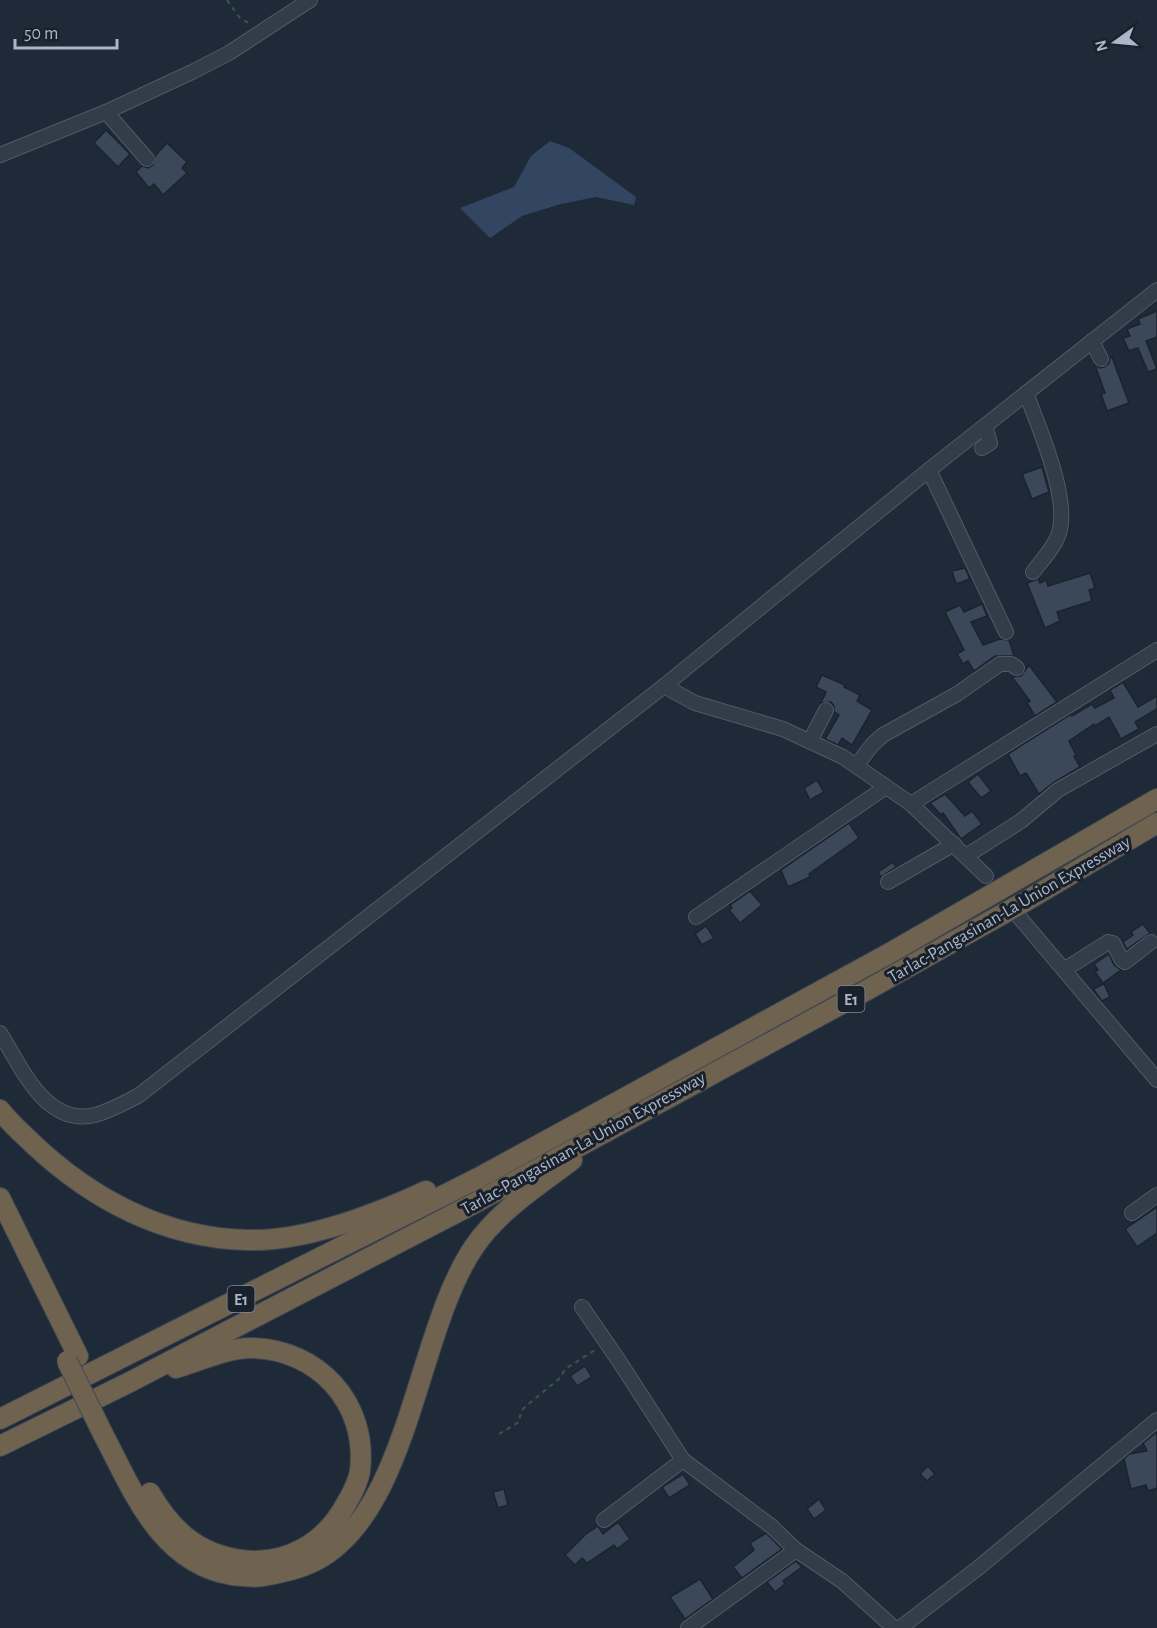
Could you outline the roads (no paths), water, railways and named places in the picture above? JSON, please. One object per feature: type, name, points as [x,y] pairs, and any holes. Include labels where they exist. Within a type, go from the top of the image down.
[{"type":"highway","name":"Tarlac-Pangasinan-La Union Expressway","points":[[0,1419],[304,1268],[480,1177],[900,948],[1157,799]]},
{"type":"highway","name":"Tarlac-Pangasinan-La Union Expressway","points":[[0,1446],[128,1383],[473,1204],[867,990],[1026,901],[1157,823]]},
{"type":"highway","points":[[0,1110],[44,1155],[84,1186],[119,1207],[158,1224],[201,1235],[247,1240],[277,1238],[323,1229],[357,1220],[454,1179],[480,1177]]},
{"type":"highway","points":[[0,1198],[108,1431],[134,1493],[158,1531],[177,1550],[202,1567],[218,1572],[258,1577],[288,1571],[316,1561],[341,1542],[366,1513],[388,1475],[435,1332],[452,1288],[474,1246],[505,1212],[580,1154],[597,1135]]},
{"type":"highway","points":[[0,1224],[73,1359]]},
{"type":"highway","points":[[108,1431],[159,1509],[175,1529],[196,1545],[222,1558],[266,1561],[287,1556],[307,1547],[329,1530],[354,1490],[360,1472],[360,1448],[352,1410],[337,1387],[300,1357],[274,1350],[249,1348],[222,1353],[128,1383]]},
{"type":"street","points":[[0,155],[106,112],[192,72],[229,53],[310,0]]},
{"type":"street","points":[[106,112],[147,159]]},
{"type":"street","points":[[0,1032],[39,1095],[69,1115],[92,1116],[138,1096],[664,687],[929,470],[1157,290]]},
{"type":"street","points":[[1092,341],[1101,359]]},
{"type":"street","points":[[1026,393],[1046,448],[1063,517],[1058,536],[1033,572]]},
{"type":"street","points":[[982,448],[990,443],[985,426]]},
{"type":"street","points":[[929,470],[1005,632]]},
{"type":"street","points":[[911,804],[1157,650]]},
{"type":"street","points":[[856,766],[883,735],[957,694],[1000,664],[1011,664],[1017,668]]},
{"type":"street","points":[[664,687],[694,703],[783,729],[843,757],[911,804],[986,876]]},
{"type":"street","points":[[810,741],[826,710]]},
{"type":"street","points":[[966,856],[1021,821],[1058,790],[1157,734]]},
{"type":"street","points":[[696,917],[886,787]]},
{"type":"street","points":[[888,882],[954,844]]},
{"type":"street","points":[[1019,917],[1157,1080]]},
{"type":"street","points":[[1064,970],[1108,942],[1113,943],[1125,962],[1151,942]]},
{"type":"street","points":[[1132,1213],[1157,1195]]},
{"type":"street","points":[[582,1307],[683,1460],[771,1526],[796,1550],[842,1581],[893,1627],[899,1628],[918,1622],[1157,1420]]},
{"type":"street","points":[[604,1520],[683,1460]]},
{"type":"street","points":[[688,1628],[796,1550]]},
{"type":"water","points":[[550,141],[569,148],[636,197],[634,205],[596,197],[561,204],[522,216],[490,238],[460,208],[514,187],[531,156]]}]
